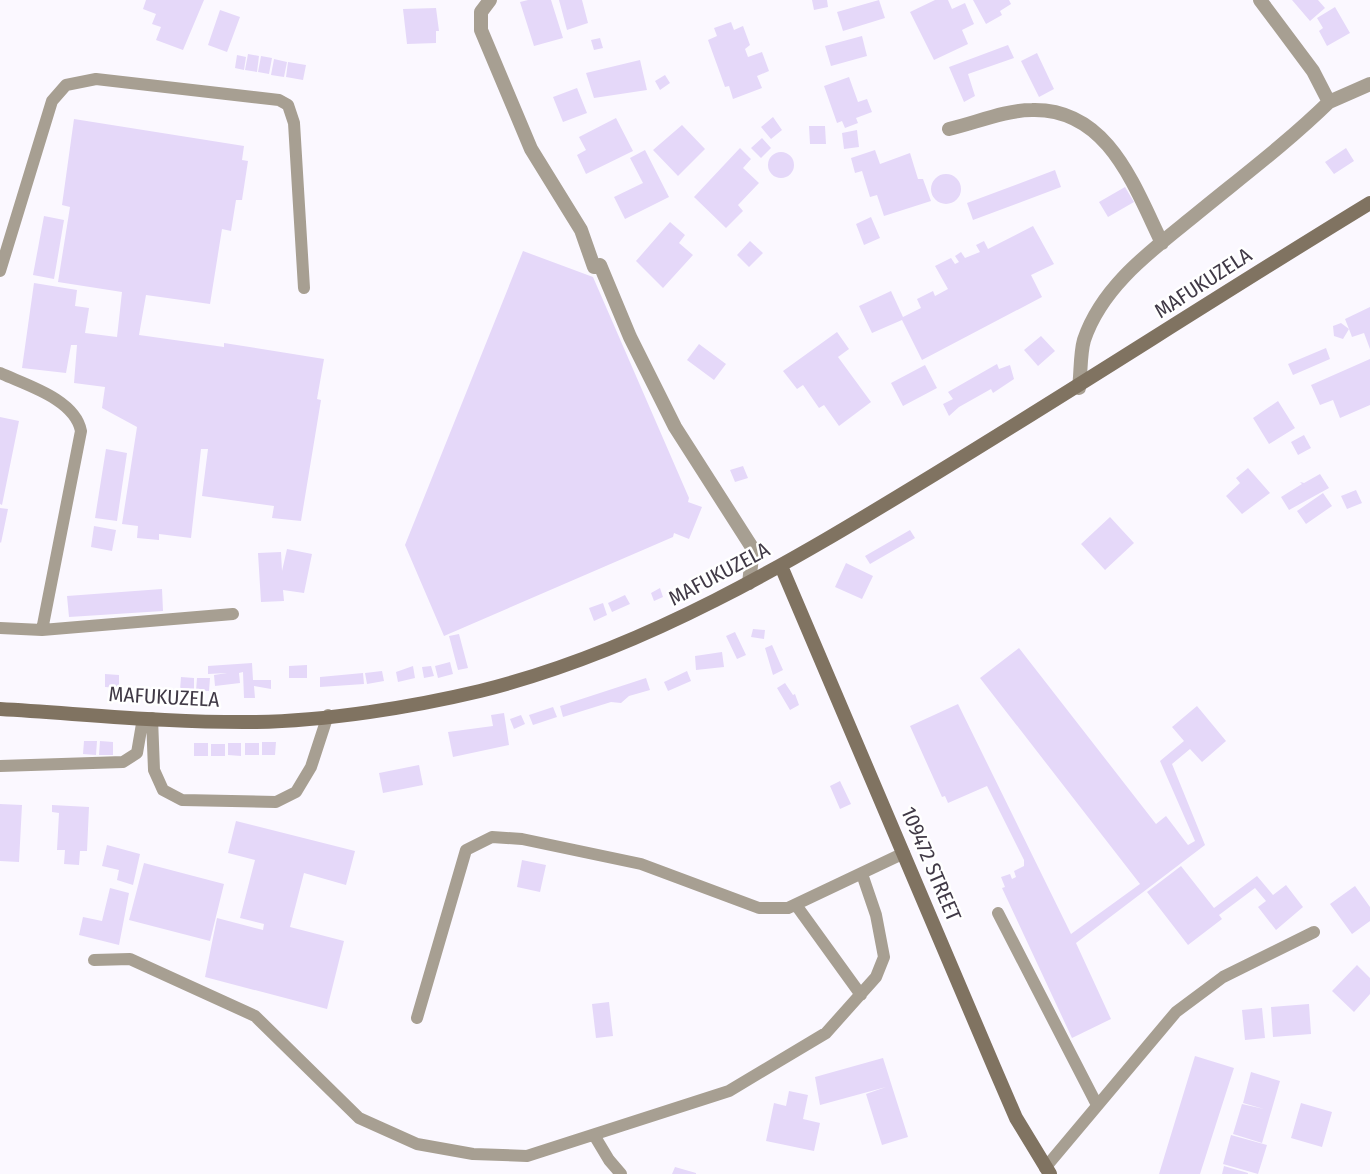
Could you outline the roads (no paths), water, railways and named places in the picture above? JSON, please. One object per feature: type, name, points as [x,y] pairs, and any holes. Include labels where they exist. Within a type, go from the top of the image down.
[{"type":"main road","name":"MAFUKUZELA","points":[[0,709],[258,722],[377,710],[480,691],[609,649],[677,621],[781,566],[1079,388],[1370,203]]},
{"type":"main road","name":"109472 STREET","points":[[781,566],[994,1067],[1017,1118],[1048,1171]]},
{"type":"street","points":[[490,0],[481,12],[481,30],[531,149],[581,230],[594,267],[600,265],[607,275],[630,337],[675,428],[727,504],[753,549],[749,583]]},
{"type":"street","points":[[1260,0],[1313,71],[1329,102]]},
{"type":"street","points":[[1079,388],[1084,341],[1097,313],[1114,288],[1162,243],[1302,128],[1329,102],[1370,84]]},
{"type":"street","points":[[949,129],[1030,109],[1054,111],[1076,118],[1097,133],[1123,163],[1162,243]]},
{"type":"lane","points":[[0,271],[52,101],[66,85],[96,79],[279,100],[288,105],[293,123],[304,288]]},
{"type":"lane","points":[[0,373],[56,400],[77,418],[81,431],[42,630]]},
{"type":"lane","points":[[0,628],[42,630],[233,614]]},
{"type":"lane","points":[[147,718],[154,769],[163,790],[182,800],[276,803],[296,792],[311,767],[328,715]]},
{"type":"lane","points":[[0,766],[122,762],[137,753],[147,718]]},
{"type":"lane","points":[[418,1018],[466,850],[492,837],[522,839],[641,864],[759,908],[796,905],[904,853]]},
{"type":"lane","points":[[94,960],[130,960],[255,1016],[359,1118],[417,1144],[472,1154],[527,1156],[729,1091],[826,1033],[876,977],[884,957],[876,915],[862,874]]},
{"type":"lane","points":[[796,905],[861,995]]},
{"type":"lane","points":[[998,913],[1097,1105]]},
{"type":"lane","points":[[1048,1171],[1097,1105],[1176,1012],[1223,977],[1314,932]]},
{"type":"lane","points":[[594,1135],[621,1174]]}]
